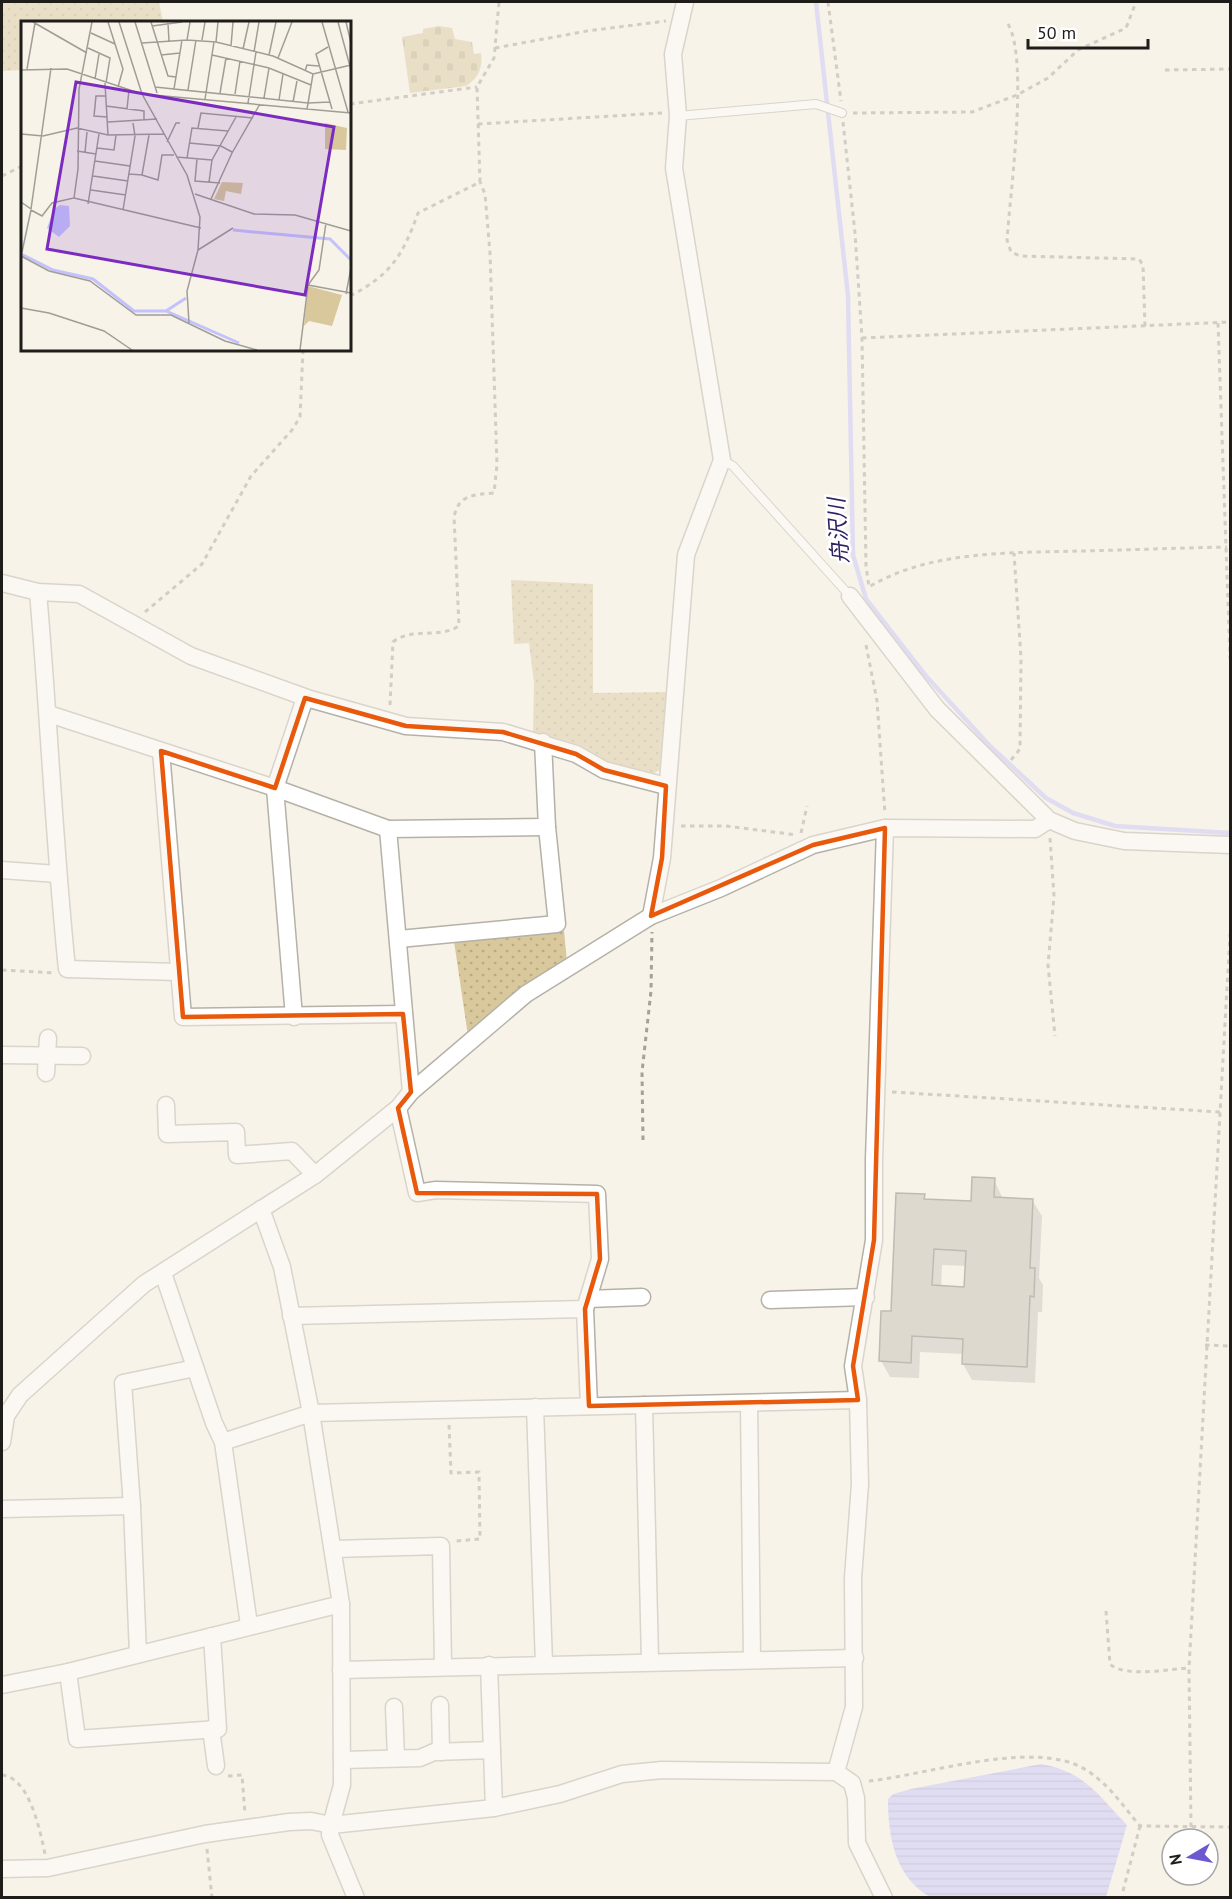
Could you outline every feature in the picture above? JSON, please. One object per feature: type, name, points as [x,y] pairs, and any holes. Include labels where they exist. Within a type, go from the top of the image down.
[{"type":"street","points":[[651,916],[662,858],[686,555],[722,460],[674,168],[678,114],[674,54],[685,2]]},
{"type":"street","points":[[2,583],[38,592],[79,594],[134,622],[191,656],[305,698],[406,726],[502,732],[543,742],[576,754],[604,770],[666,786]]},
{"type":"street","points":[[38,592],[49,714],[57,874],[67,969],[95,972],[179,972]]},
{"type":"street","points":[[850,596],[937,709],[1049,820],[1075,831],[1124,841],[1230,845]]},
{"type":"street","points":[[294,1017],[275,788],[305,698]]},
{"type":"street","points":[[49,714],[275,788],[388,829],[547,827]]},
{"type":"street","points":[[399,939],[557,924],[547,827],[543,742]]},
{"type":"street","points":[[161,751],[183,1017],[403,1014]]},
{"type":"street","points":[[2,1442],[3,1412],[69,1349],[144,1284],[315,1175],[398,1108],[411,1092],[526,994],[651,916],[721,888],[803,842],[885,828],[1035,829],[1049,820]]},
{"type":"street","points":[[836,1772],[854,1707],[853,1578],[860,1484],[858,1401],[853,1366],[874,1240],[876,1091],[885,828]]},
{"type":"street","points":[[388,829],[411,1092]]},
{"type":"street","points":[[2,870],[57,874]]},
{"type":"street","points":[[46,1073],[48,1038]]},
{"type":"street","points":[[2,1055],[81,1056]]},
{"type":"street","points":[[166,1105],[167,1134],[236,1132],[237,1155],[292,1151],[315,1175]]},
{"type":"street","points":[[398,1108],[417,1192],[436,1190],[597,1194],[600,1259],[586,1304],[589,1406]]},
{"type":"street","points":[[261,1209],[282,1267],[311,1413],[341,1604],[342,1785],[330,1825],[330,1835],[356,1898]]},
{"type":"street","points":[[163,1273],[223,1442],[249,1626]]},
{"type":"street","points":[[291,1316],[586,1304],[642,1297]]},
{"type":"street","points":[[770,1300],[866,1297]]},
{"type":"street","points":[[138,1654],[132,1506],[123,1383],[195,1368]]},
{"type":"street","points":[[223,1442],[311,1413],[858,1401]]},
{"type":"street","points":[[749,1403],[752,1660]]},
{"type":"street","points":[[644,1405],[650,1661]]},
{"type":"street","points":[[535,1407],[544,1664]]},
{"type":"street","points":[[2,1509],[132,1506]]},
{"type":"street","points":[[333,1549],[441,1546],[443,1666]]},
{"type":"street","points":[[2,1685],[68,1672],[341,1604]]},
{"type":"street","points":[[68,1672],[77,1739],[218,1729],[212,1636]]},
{"type":"street","points":[[341,1670],[650,1661],[855,1659]]},
{"type":"street","points":[[489,1665],[494,1808]]},
{"type":"street","points":[[440,1706],[441,1752]]},
{"type":"street","points":[[394,1707],[396,1758]]},
{"type":"street","points":[[211,1729],[221,1765]]},
{"type":"street","points":[[342,1760],[420,1758],[441,1752],[492,1750]]},
{"type":"street","points":[[2,1869],[48,1868],[205,1834],[246,1828],[311,1821],[330,1825],[494,1808],[560,1794],[632,1773],[662,1770],[836,1772],[852,1783],[856,1798],[857,1843],[884,1898]]},
{"type":"lane","points":[[678,114],[816,104],[842,112]]},
{"type":"lane","points":[[722,460],[733,466],[850,596]]},
{"type":"path","points":[[386,721],[391,702],[393,642],[400,636],[449,633],[459,626],[454,518],[462,499],[470,495],[494,493],[496,465],[490,253],[485,194],[480,182],[477,87],[494,58],[499,2]]},
{"type":"path","points":[[828,2],[855,233],[862,338],[866,566],[869,587],[885,578],[928,564],[1014,553],[1227,547]]},
{"type":"path","points":[[842,112],[972,112],[1017,95],[1048,78],[1078,50],[1126,28],[1136,2]]},
{"type":"path","points":[[495,48],[587,31],[680,20]]},
{"type":"path","points":[[1008,24],[1014,33],[1017,48],[1017,95],[1007,240],[1011,252],[1020,256],[1134,257],[1139,259],[1143,265],[1146,326]]},
{"type":"path","points":[[1165,70],[1230,69]]},
{"type":"path","points":[[351,104],[477,87]]},
{"type":"path","points":[[478,124],[678,114]]},
{"type":"path","points":[[2,176],[21,166]]},
{"type":"path","points":[[351,295],[377,280],[396,264],[406,246],[418,213],[480,182]]},
{"type":"path","points":[[862,338],[1230,322]]},
{"type":"path","points":[[1218,323],[1230,659]]},
{"type":"path","points":[[134,622],[202,564],[251,476],[300,417],[303,351]]},
{"type":"path","points":[[1014,553],[1021,658],[1020,749],[1014,756]]},
{"type":"path","points":[[866,644],[877,701],[879,747],[884,776],[885,828]]},
{"type":"path","points":[[664,826],[726,826],[803,842],[807,806]]},
{"type":"path","points":[[1049,820],[1054,896],[1048,965],[1055,1036]]},
{"type":"path","points":[[643,1140],[642,1072],[651,991],[651,916]]},
{"type":"path","points":[[1140,1826],[1191,1827],[1189,1668],[1205,1345],[1230,934]]},
{"type":"path","points":[[2,970],[61,974],[67,969]]},
{"type":"path","points":[[876,1091],[1220,1112]]},
{"type":"path","points":[[1205,1345],[1230,1346]]},
{"type":"path","points":[[441,1546],[445,1541],[480,1539],[479,1472],[451,1473],[449,1410]]},
{"type":"path","points":[[1106,1611],[1110,1664],[1116,1669],[1129,1672],[1189,1668]]},
{"type":"path","points":[[852,1783],[1023,1756],[1052,1757],[1084,1768],[1107,1785],[1140,1826]]},
{"type":"path","points":[[221,1765],[228,1776],[242,1775],[246,1828]]},
{"type":"path","points":[[2,1775],[10,1776],[18,1783],[30,1802],[48,1868]]},
{"type":"path","points":[[1123,1891],[1140,1826]]},
{"type":"path","points":[[205,1834],[212,1898]]},
{"type":"highlighted area","points":[[305,698],[406,726],[503,732],[576,754],[604,770],[666,786],[662,858],[651,916],[813,845],[885,828],[874,1240],[853,1366],[858,1400],[589,1406],[585,1309],[600,1259],[597,1194],[417,1193],[398,1108],[411,1092],[403,1014],[183,1017],[161,751],[275,788]]},
{"type":"green space","points":[[2,2],[159,2],[163,21],[21,21],[21,70],[2,71]]},
{"type":"green space","points":[[439,26],[452,28],[455,39],[472,42],[474,54],[481,53],[479,72],[466,86],[410,93],[402,37],[423,33],[423,29]]},
{"type":"green space","points":[[511,580],[593,584],[593,693],[668,692],[661,769],[651,775],[611,764],[533,732],[534,683],[529,643],[514,644]]},
{"type":"green space","points":[[564,931],[567,962],[468,1036],[454,941]]},
{"type":"water","points":[[1041,1764],[1080,1779],[1098,1794],[1127,1825],[1106,1897],[930,1897],[918,1889],[901,1867],[896,1855],[890,1828],[888,1799],[893,1794],[911,1789]]},
{"type":"building","points":[[972,1177],[995,1178],[994,1197],[1033,1199],[1030,1268],[1035,1268],[1034,1297],[1030,1296],[1027,1367],[962,1364],[963,1339],[912,1336],[911,1363],[879,1361],[881,1311],[891,1311],[896,1193],[925,1194],[924,1199],[971,1201]],"holes":[[[934,1249],[966,1251],[964,1287],[932,1285]]]},
{"type":"waterway","name":"舟沢川","points":[[816,2],[848,296],[853,555],[866,599],[926,676],[990,746],[1046,798],[1073,813],[1115,826],[1230,833]]}]
